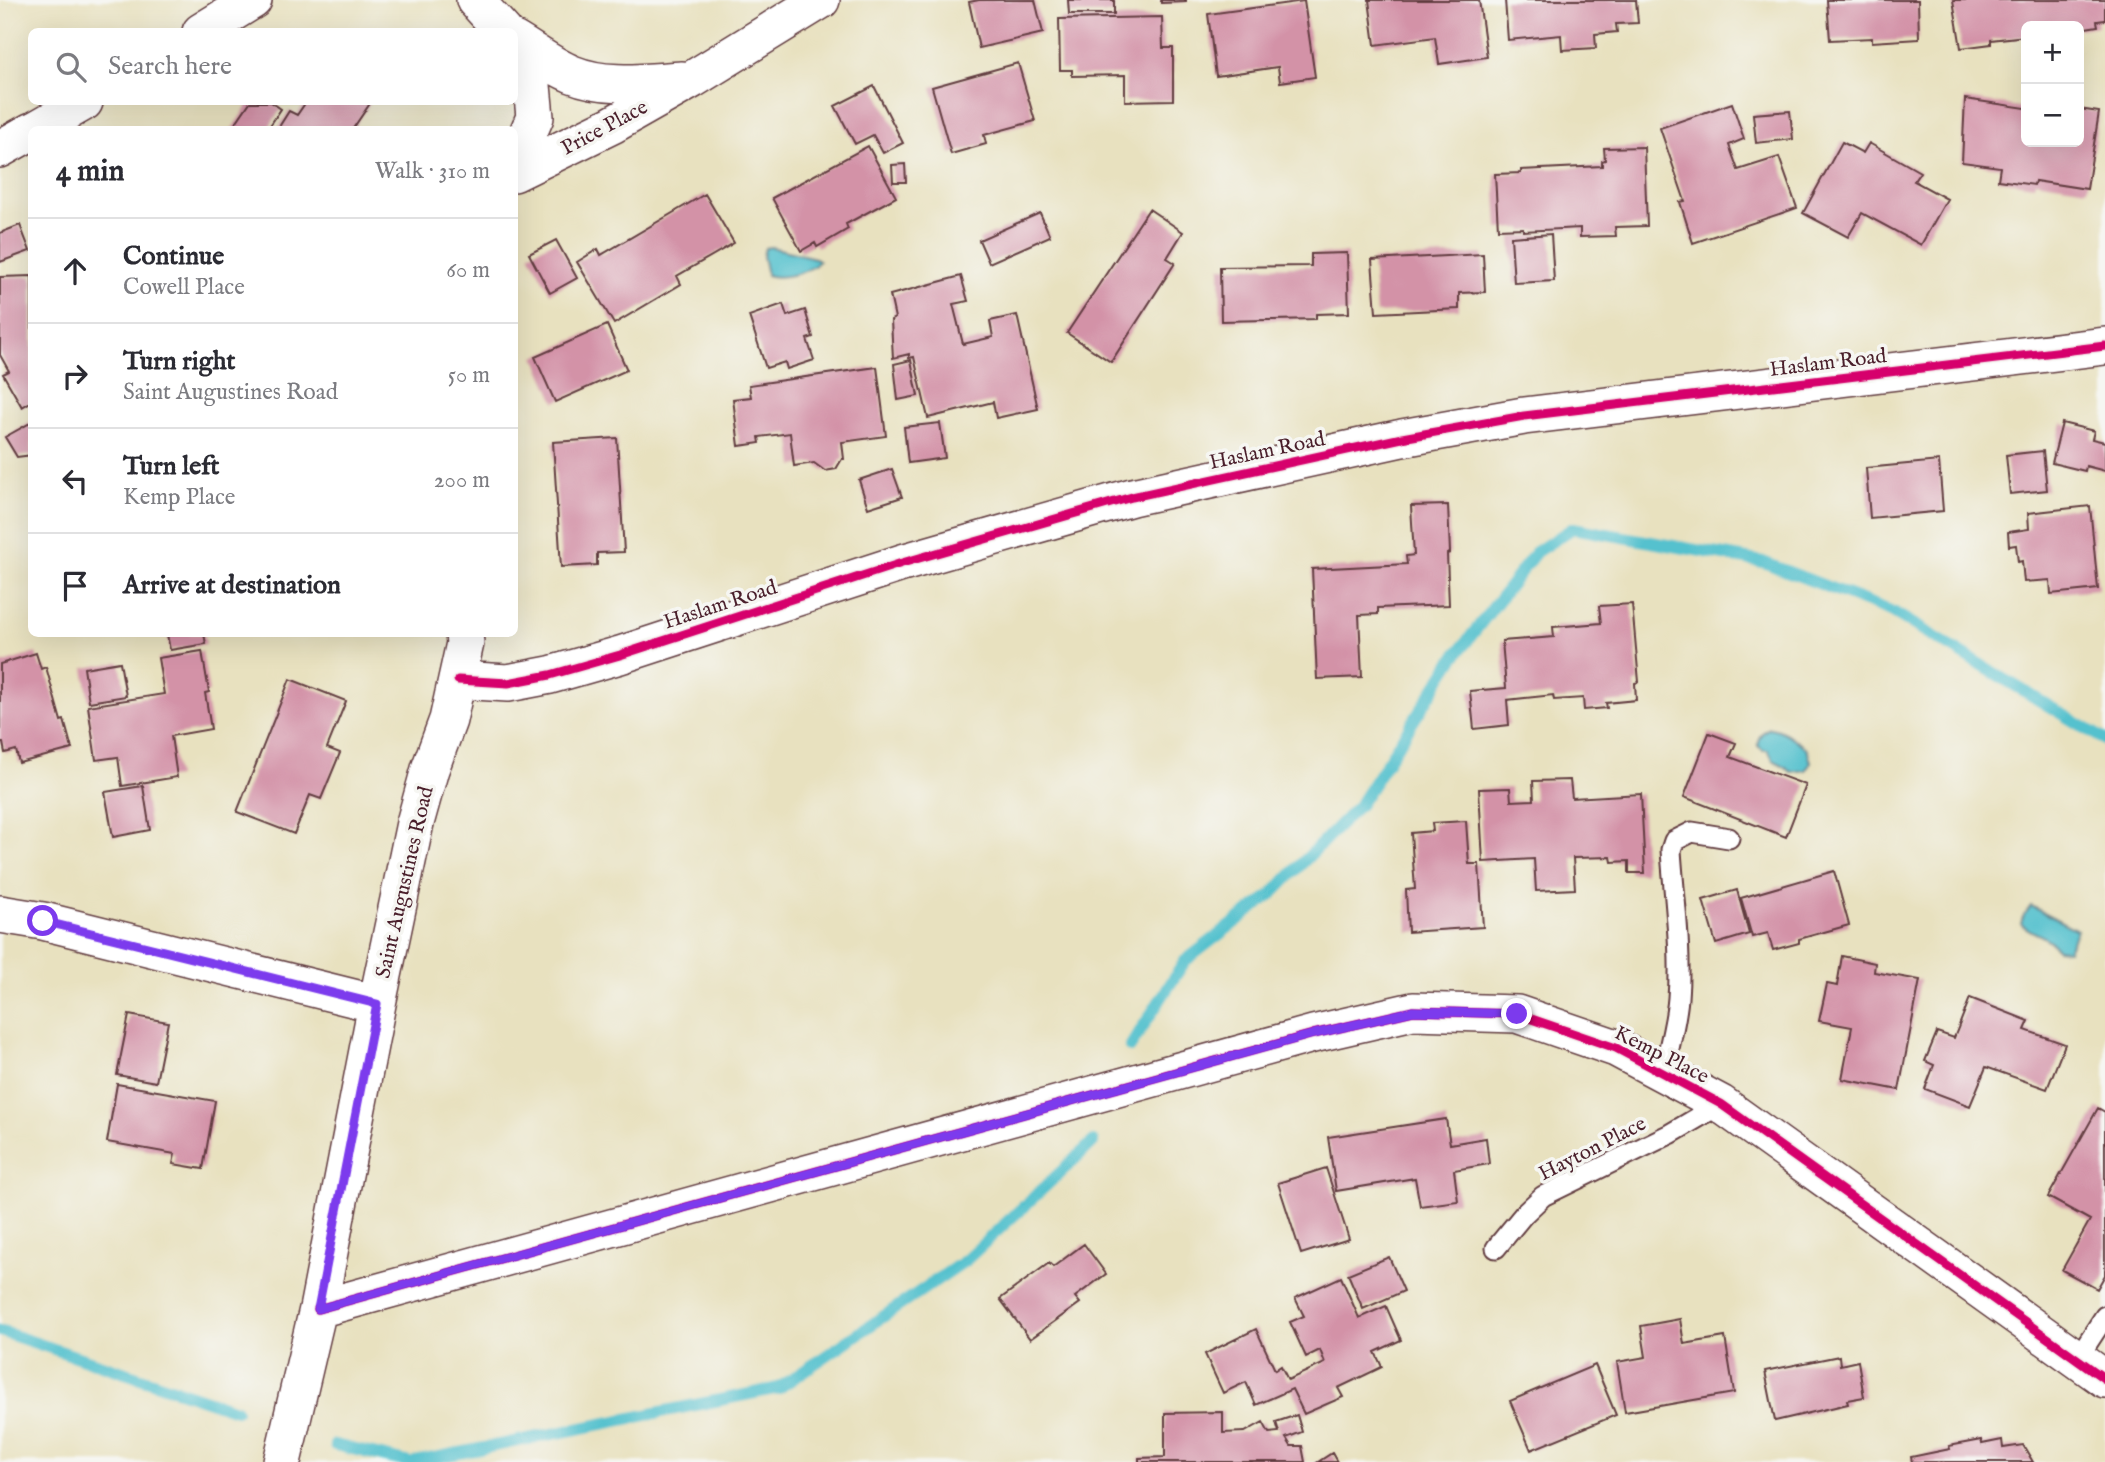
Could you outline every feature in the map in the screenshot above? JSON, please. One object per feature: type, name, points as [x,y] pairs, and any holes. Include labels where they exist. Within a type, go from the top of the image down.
[{"type":"street","points":[[208,28],[253,0]]},
{"type":"street","points":[[475,0],[500,28]]},
{"type":"street","name":"Price Place","points":[[518,171],[611,125],[693,79],[821,0]]},
{"type":"street","name":"Price Place","points":[[518,42],[572,74],[598,81],[633,83],[693,79]]},
{"type":"street","points":[[518,53],[531,75],[535,117],[518,157]]},
{"type":"street","points":[[40,126],[79,105]]},
{"type":"street","points":[[0,149],[28,133]]},
{"type":"street","name":"Haslam Road","points":[[458,680],[508,683],[550,675],[621,655],[902,563],[1132,497],[1402,438],[1524,416],[2105,346]]},
{"type":"street","name":"Saint Augustines Road","points":[[282,1462],[318,1309],[415,823],[430,769],[448,720],[464,637]]},
{"type":"street","points":[[0,914],[43,921],[377,1004]]},
{"type":"street","name":"Kemp Place","points":[[318,1309],[1314,1034],[1413,1011],[1517,1014],[1616,1048],[1721,1104],[2098,1374]]},
{"type":"lane","points":[[1662,1073],[1678,997],[1671,850],[1674,841],[1692,832],[1729,838]]},
{"type":"lane","name":"Hayton Place","points":[[1496,1248],[1524,1214],[1544,1196],[1660,1140],[1721,1104]]},
{"type":"lane","points":[[2098,1374],[2105,1316]]},
{"type":"water","points":[[771,247],[819,261],[809,269],[795,274],[780,277],[767,275],[763,256],[765,248]]},
{"type":"water","points":[[1770,728],[1785,733],[1807,749],[1811,762],[1806,770],[1791,772],[1773,760],[1768,750],[1758,746],[1761,735]]},
{"type":"water","points":[[2031,906],[2077,930],[2068,950],[2057,949],[2050,941],[2021,924]]},
{"type":"building","points":[[1035,0],[1043,33],[979,48],[969,2]]},
{"type":"building","points":[[1068,0],[1114,0],[1114,14],[1069,14]]},
{"type":"building","points":[[1161,0],[1186,0],[1186,2],[1161,3]]},
{"type":"building","points":[[1369,0],[1479,0],[1487,57],[1439,64],[1435,37],[1375,45]]},
{"type":"building","points":[[1505,0],[1636,0],[1638,23],[1616,24],[1617,32],[1595,34],[1596,48],[1562,50],[1561,35],[1508,40]]},
{"type":"building","points":[[1827,0],[1918,0],[1919,39],[1872,42],[1872,38],[1830,40]]},
{"type":"building","points":[[1953,0],[2105,0],[2105,20],[2097,21],[2098,26],[2084,28],[2084,21],[2021,21],[2021,37],[1991,40],[1991,44],[1961,48]]},
{"type":"building","points":[[1304,1],[1315,77],[1280,82],[1278,67],[1216,76],[1208,14]]},
{"type":"building","points":[[1162,17],[1163,48],[1173,48],[1173,100],[1125,101],[1125,75],[1072,76],[1072,70],[1060,70],[1059,19]]},
{"type":"building","points":[[1018,63],[1035,121],[984,135],[986,144],[951,154],[932,87]]},
{"type":"building","points":[[874,86],[903,143],[883,153],[873,135],[855,144],[835,106]]},
{"type":"building","points":[[1965,99],[2021,107],[2021,147],[2084,147],[2084,110],[2099,112],[2087,189],[2035,181],[2034,185],[1998,180],[2000,167],[1962,162]]},
{"type":"building","points":[[1732,103],[1744,139],[1729,145],[1738,170],[1779,157],[1797,208],[1693,243],[1680,202],[1685,201],[1660,128]]},
{"type":"building","points":[[248,105],[275,105],[281,109],[270,126],[234,126]]},
{"type":"building","points":[[304,105],[369,105],[355,126],[280,126],[289,111],[297,115]]},
{"type":"building","points":[[1790,111],[1793,139],[1756,143],[1753,114]]},
{"type":"building","points":[[1842,142],[1863,153],[1869,143],[1920,172],[1914,181],[1947,199],[1921,245],[1862,213],[1848,237],[1803,213]]},
{"type":"building","points":[[868,146],[896,197],[846,224],[848,229],[817,247],[815,243],[801,251],[772,198]]},
{"type":"building","points":[[1644,147],[1647,226],[1615,227],[1616,236],[1580,237],[1580,228],[1523,231],[1523,228],[1498,229],[1495,174],[1602,166],[1602,161],[1605,160],[1604,148]]},
{"type":"building","points":[[905,164],[906,182],[893,182],[892,165]]},
{"type":"building","points":[[705,194],[734,243],[677,276],[681,284],[614,324],[577,262],[598,249],[601,255]]},
{"type":"building","points":[[1149,209],[1183,232],[1167,258],[1175,263],[1111,362],[1067,333]]},
{"type":"building","points":[[1040,213],[1050,236],[989,263],[979,240]]},
{"type":"building","points":[[20,225],[28,252],[0,262],[0,233]]},
{"type":"building","points":[[1551,234],[1554,281],[1514,283],[1511,237]]},
{"type":"building","points":[[556,240],[577,278],[550,293],[529,254]]},
{"type":"building","points":[[1347,253],[1349,313],[1316,314],[1316,319],[1221,321],[1220,267],[1311,266],[1311,254]]},
{"type":"building","points":[[1483,254],[1485,292],[1459,293],[1459,309],[1376,313],[1372,260]]},
{"type":"building","points":[[28,276],[28,403],[22,407],[3,374],[9,371],[0,355],[0,277]]},
{"type":"building","points":[[961,276],[968,301],[953,304],[963,344],[993,337],[990,321],[1017,315],[1038,409],[996,418],[993,402],[928,418],[914,357],[909,358],[909,354],[893,358],[891,320],[895,318],[890,295]]},
{"type":"building","points":[[783,304],[787,316],[805,310],[813,337],[807,339],[814,360],[787,369],[785,362],[766,368],[749,316]]},
{"type":"building","points":[[607,325],[627,370],[555,402],[535,357]]},
{"type":"building","points":[[911,360],[918,396],[898,400],[894,364]]},
{"type":"building","points":[[877,367],[886,436],[842,442],[844,459],[836,469],[825,471],[814,463],[794,466],[790,433],[759,437],[760,443],[739,446],[733,399],[751,397],[749,385]]},
{"type":"building","points":[[940,423],[945,458],[908,463],[904,427]]},
{"type":"building","points":[[2062,423],[2094,431],[2092,439],[2105,442],[2105,471],[2086,466],[2085,471],[2052,463]]},
{"type":"building","points":[[28,424],[28,456],[17,457],[5,437]]},
{"type":"building","points":[[617,438],[624,552],[597,553],[597,565],[561,567],[553,442]]},
{"type":"building","points":[[2043,451],[2047,490],[2010,494],[2006,455]]},
{"type":"building","points":[[1939,461],[1943,511],[1870,518],[1866,468]]},
{"type":"building","points":[[892,469],[902,497],[868,508],[859,480]]},
{"type":"building","points":[[1448,505],[1449,605],[1378,608],[1378,614],[1359,615],[1362,677],[1317,679],[1312,569],[1407,564],[1406,556],[1414,555],[1411,506]]},
{"type":"building","points":[[2090,506],[2098,589],[2051,594],[2050,580],[2024,582],[2022,561],[2018,562],[2016,545],[2009,546],[2008,532],[2029,529],[2028,513]]},
{"type":"building","points":[[1632,604],[1639,682],[1635,683],[1636,700],[1606,703],[1607,708],[1584,710],[1583,698],[1554,700],[1553,695],[1507,700],[1509,725],[1474,729],[1470,691],[1506,688],[1502,641],[1554,637],[1553,627],[1601,623],[1599,606]]},
{"type":"building","points":[[168,637],[205,637],[206,644],[170,650]]},
{"type":"building","points":[[202,651],[209,692],[205,693],[211,729],[171,736],[177,777],[122,786],[118,757],[96,760],[88,706],[164,694],[158,658]]},
{"type":"building","points":[[36,653],[41,669],[46,667],[72,749],[19,763],[16,750],[5,753],[3,743],[0,743],[0,664]]},
{"type":"building","points":[[120,662],[126,696],[89,702],[84,668]]},
{"type":"building","points":[[290,679],[346,701],[327,748],[340,753],[321,799],[310,795],[294,834],[237,812]]},
{"type":"building","points":[[1709,733],[1736,743],[1730,757],[1806,785],[1786,837],[1684,797]]},
{"type":"building","points":[[1570,780],[1572,798],[1641,794],[1645,873],[1629,873],[1629,861],[1612,862],[1611,857],[1573,858],[1575,889],[1536,891],[1534,859],[1483,862],[1479,789],[1510,788],[1511,801],[1534,800],[1533,781]]},
{"type":"building","points":[[143,786],[150,830],[113,837],[105,792]]},
{"type":"building","points":[[1466,821],[1469,864],[1479,864],[1483,927],[1408,932],[1406,890],[1415,889],[1411,833],[1433,831],[1432,823]]},
{"type":"building","points":[[1834,871],[1849,925],[1799,939],[1799,943],[1773,950],[1768,933],[1752,937],[1741,898]]},
{"type":"building","points":[[1737,890],[1749,934],[1716,944],[1703,900]]},
{"type":"building","points":[[1842,956],[1875,963],[1874,972],[1920,980],[1899,1090],[1842,1079],[1852,1027],[1819,1021],[1827,984],[1837,986]]},
{"type":"building","points":[[1970,998],[2029,1021],[2025,1030],[2065,1044],[2047,1089],[1986,1067],[1970,1106],[1925,1089],[1934,1065],[1925,1061],[1937,1032],[1954,1038]]},
{"type":"building","points":[[129,1015],[168,1022],[156,1082],[117,1075]]},
{"type":"building","points":[[117,1084],[215,1101],[203,1169],[173,1164],[175,1154],[107,1142]]},
{"type":"building","points":[[2098,1108],[2105,1112],[2105,1275],[2097,1289],[2062,1270],[2090,1220],[2048,1197]]},
{"type":"building","points":[[1446,1119],[1450,1144],[1486,1138],[1489,1164],[1454,1170],[1458,1201],[1420,1206],[1415,1178],[1336,1191],[1328,1137]]},
{"type":"building","points":[[1326,1168],[1349,1239],[1301,1254],[1278,1183]]},
{"type":"building","points":[[1084,1244],[1106,1274],[1075,1297],[1080,1303],[1030,1339],[1000,1299],[1049,1263],[1053,1267]]},
{"type":"building","points":[[1389,1257],[1404,1291],[1363,1309],[1348,1274]]},
{"type":"building","points":[[1341,1277],[1359,1318],[1386,1306],[1401,1340],[1375,1352],[1382,1367],[1338,1388],[1343,1397],[1304,1414],[1292,1389],[1256,1405],[1246,1382],[1223,1393],[1205,1354],[1256,1329],[1275,1370],[1281,1366],[1288,1380],[1325,1363],[1320,1350],[1306,1357],[1290,1322],[1304,1316],[1295,1298]]},
{"type":"building","points":[[1680,1319],[1684,1344],[1725,1337],[1734,1393],[1625,1412],[1617,1362],[1646,1357],[1641,1326]]},
{"type":"building","points":[[1839,1356],[1840,1365],[1858,1361],[1864,1397],[1847,1400],[1848,1404],[1775,1421],[1765,1371]]},
{"type":"building","points":[[1595,1365],[1616,1415],[1531,1450],[1510,1401]]},
{"type":"building","points":[[1223,1412],[1223,1433],[1245,1432],[1263,1422],[1269,1433],[1279,1432],[1276,1422],[1297,1415],[1302,1432],[1286,1438],[1291,1446],[1302,1446],[1305,1462],[1139,1462],[1139,1458],[1165,1457],[1165,1413]]},
{"type":"building","points":[[1981,1440],[1982,1444],[2002,1440],[2003,1448],[2023,1445],[2033,1462],[1912,1462],[1911,1457]]},
{"type":"building","points":[[1332,1453],[1337,1462],[1318,1462]]},
{"type":"waterway","points":[[1130,1047],[1185,961],[1272,894],[1360,804],[1454,658],[1536,552],[1573,528],[1763,562],[1893,612],[2105,740]]},
{"type":"waterway","points":[[415,1462],[779,1388],[966,1260],[1093,1142]]},
{"type":"waterway","points":[[0,1331],[236,1410]]},
{"type":"waterway","points":[[335,1445],[407,1462]]},
{"type":"cycle path","points":[[458,680],[508,683],[550,675],[620,655],[902,563],[1132,497],[1402,438],[1524,416],[2105,346]]},
{"type":"cycle path","points":[[318,1309],[1313,1034],[1413,1011],[1517,1014],[1616,1048],[1721,1104],[2105,1379]]},
{"type":"route","points":[[43,921],[377,1004],[318,1309],[1314,1034],[1413,1011],[1517,1014]]}]
